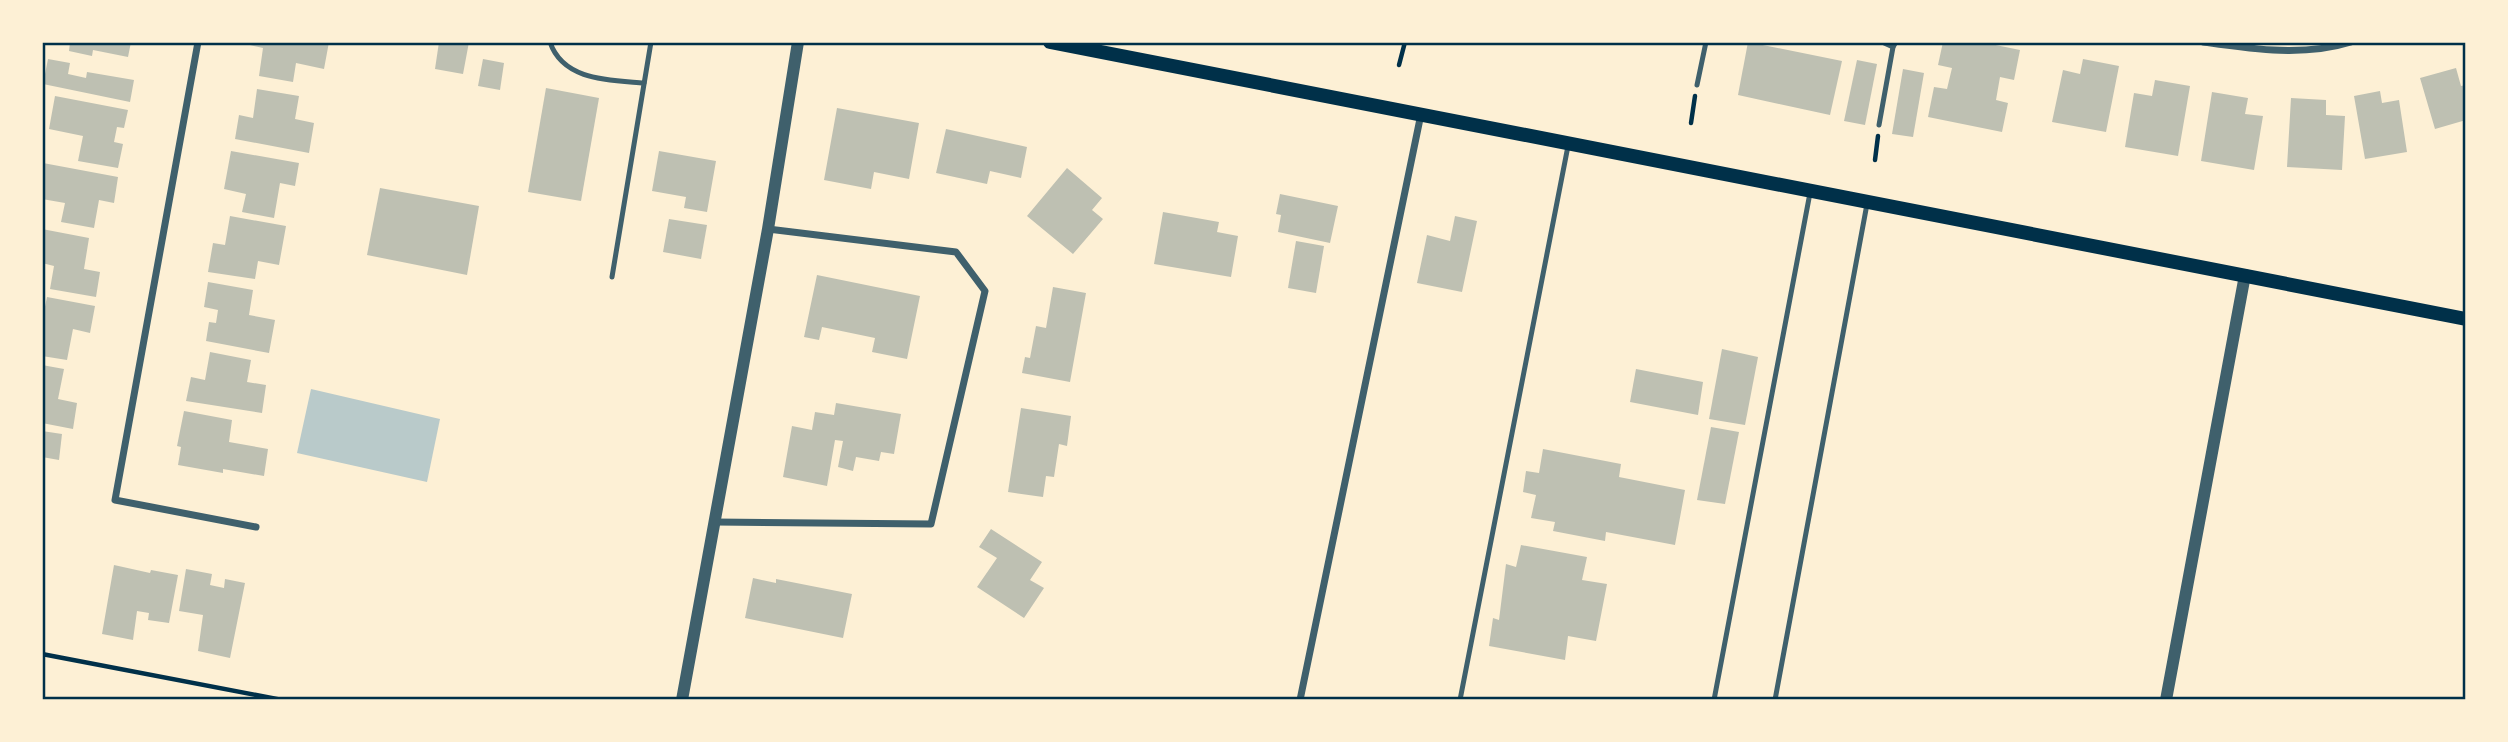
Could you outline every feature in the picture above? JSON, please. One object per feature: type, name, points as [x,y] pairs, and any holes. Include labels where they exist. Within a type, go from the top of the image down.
[{"type":"main road","points":[[1050,42],[1096,47],[2466,319]]},
{"type":"street","points":[[198,42],[115,500],[256,527]]},
{"type":"street","points":[[682,700],[768,229],[798,42]]},
{"type":"street","points":[[2203,42],[2264,51],[2333,48],[2351,42]]},
{"type":"street","points":[[1300,700],[1421,113]]},
{"type":"street","points":[[715,522],[931,524],[985,291],[956,251],[768,229]]},
{"type":"street","points":[[2166,700],[2245,275]]},
{"type":"lane","points":[[550,42],[553,52],[572,70],[600,79],[644,83]]},
{"type":"lane","points":[[612,277],[651,42]]},
{"type":"lane","points":[[1697,85],[1706,42]]},
{"type":"lane","points":[[1879,125],[1895,45],[1882,42]]},
{"type":"lane","points":[[1460,700],[1569,142]]},
{"type":"lane","points":[[1714,700],[1810,190]]},
{"type":"lane","points":[[1775,700],[1868,202]]},
{"type":"path","points":[[1399,65],[1405,42]]},
{"type":"path","points":[[1691,123],[1697,85]]},
{"type":"path","points":[[1875,160],[1879,125]]},
{"type":"path","points":[[42,654],[282,700]]},
{"type":"shaded area","points":[[311,389],[440,419],[427,482],[297,453]]},
{"type":"building","points":[[70,42],[131,42],[128,57],[93,50],[92,56],[69,51]]},
{"type":"building","points":[[251,42],[329,42],[324,69],[296,63],[293,82],[259,76],[263,48],[250,45]]},
{"type":"building","points":[[439,42],[469,42],[463,74],[435,69]]},
{"type":"building","points":[[1748,42],[1842,61],[1830,115],[1738,95]]},
{"type":"building","points":[[1943,42],[1981,42],[2020,50],[2014,80],[2000,77],[1996,100],[2008,103],[2002,132],[1928,117],[1934,87],[1947,89],[1952,68],[1938,65]]},
{"type":"building","points":[[48,59],[70,63],[68,74],[86,78],[87,72],[134,80],[130,102],[43,84]]},
{"type":"building","points":[[483,59],[504,63],[500,90],[478,86]]},
{"type":"building","points":[[2083,59],[2119,66],[2106,132],[2052,122],[2063,70],[2080,74]]},
{"type":"building","points":[[1857,60],[1877,64],[1865,125],[1844,121]]},
{"type":"building","points":[[2456,68],[2461,86],[2466,85],[2466,120],[2435,129],[2420,78]]},
{"type":"building","points":[[1903,69],[1924,73],[1913,137],[1892,134]]},
{"type":"building","points":[[2155,80],[2190,86],[2178,156],[2125,147],[2134,93],[2152,96]]},
{"type":"building","points":[[546,88],[599,98],[581,201],[528,192]]},
{"type":"building","points":[[257,89],[299,96],[295,119],[314,123],[309,153],[235,139],[239,115],[253,118]]},
{"type":"building","points":[[2380,91],[2382,103],[2399,100],[2407,152],[2365,159],[2354,96]]},
{"type":"building","points":[[2212,92],[2248,98],[2245,114],[2263,116],[2254,170],[2201,161]]},
{"type":"building","points":[[55,96],[128,110],[124,128],[117,127],[114,142],[123,144],[118,168],[78,161],[83,136],[49,129]]},
{"type":"building","points":[[2291,98],[2326,100],[2326,115],[2345,116],[2342,170],[2287,167]]},
{"type":"building","points":[[837,108],[919,123],[909,179],[874,172],[871,189],[824,180]]},
{"type":"building","points":[[946,129],[1027,147],[1021,178],[990,171],[987,184],[936,173]]},
{"type":"building","points":[[231,151],[299,163],[295,186],[280,183],[274,218],[242,212],[246,194],[224,189]]},
{"type":"building","points":[[659,151],[716,161],[707,212],[684,208],[686,197],[652,191]]},
{"type":"building","points":[[43,163],[118,177],[114,203],[99,200],[94,228],[61,222],[65,203],[42,199]]},
{"type":"building","points":[[1067,168],[1102,198],[1092,210],[1103,219],[1073,254],[1027,216]]},
{"type":"building","points":[[380,188],[479,206],[467,275],[367,255]]},
{"type":"building","points":[[1280,194],[1338,206],[1330,243],[1278,232],[1281,215],[1276,214]]},
{"type":"building","points":[[1163,212],[1219,222],[1217,232],[1238,236],[1231,277],[1154,264]]},
{"type":"building","points":[[230,216],[286,226],[279,265],[258,261],[255,279],[208,272],[213,243],[225,245]]},
{"type":"building","points":[[1455,216],[1477,221],[1462,292],[1417,283],[1427,235],[1450,241]]},
{"type":"building","points":[[669,219],[707,225],[701,259],[663,252]]},
{"type":"building","points":[[42,229],[89,238],[84,269],[100,272],[96,297],[50,289],[54,266],[42,263]]},
{"type":"building","points":[[1296,241],[1324,246],[1316,293],[1288,288]]},
{"type":"building","points":[[817,275],[920,296],[907,359],[872,352],[875,338],[822,327],[819,340],[804,337]]},
{"type":"building","points":[[208,282],[253,290],[249,315],[275,320],[269,353],[206,341],[209,322],[216,323],[218,310],[204,307]]},
{"type":"building","points":[[1053,287],[1086,293],[1070,382],[1022,373],[1025,357],[1030,358],[1036,326],[1046,328]]},
{"type":"building","points":[[47,297],[95,306],[90,333],[73,329],[67,360],[42,356],[42,321]]},
{"type":"building","points":[[1722,349],[1758,357],[1745,425],[1709,419]]},
{"type":"building","points":[[210,352],[251,360],[247,382],[266,385],[262,413],[186,401],[191,377],[205,380]]},
{"type":"building","points":[[42,365],[64,369],[58,399],[77,403],[73,429],[42,423]]},
{"type":"building","points":[[1636,369],[1703,382],[1698,415],[1630,402]]},
{"type":"building","points":[[836,403],[901,414],[894,454],[881,452],[879,461],[856,457],[853,471],[838,467],[843,441],[835,440],[827,486],[783,477],[792,426],[812,430],[815,412],[834,415]]},
{"type":"building","points":[[1021,408],[1071,416],[1067,446],[1059,444],[1054,477],[1046,476],[1043,497],[1008,492]]},
{"type":"building","points":[[184,411],[232,420],[229,442],[268,449],[264,476],[223,469],[223,473],[178,465],[181,447],[177,446]]},
{"type":"building","points":[[1711,427],[1739,432],[1725,504],[1697,500]]},
{"type":"building","points":[[42,431],[62,434],[59,460],[42,457]]},
{"type":"building","points":[[1543,449],[1621,464],[1619,477],[1685,490],[1675,545],[1606,532],[1605,541],[1553,531],[1555,522],[1531,518],[1536,495],[1523,492],[1526,471],[1539,473]]},
{"type":"building","points":[[991,529],[1042,562],[1030,580],[1044,588],[1024,618],[977,587],[997,558],[979,547]]},
{"type":"building","points":[[1521,545],[1587,557],[1582,580],[1607,584],[1596,641],[1568,636],[1565,660],[1489,646],[1493,618],[1499,620],[1506,564],[1516,567]]},
{"type":"building","points":[[114,565],[150,573],[151,570],[178,575],[169,623],[148,620],[149,613],[137,611],[133,640],[102,634]]},
{"type":"building","points":[[186,569],[212,574],[210,585],[224,588],[225,579],[245,583],[230,658],[198,651],[203,615],[179,611]]},
{"type":"building","points":[[753,578],[776,583],[776,579],[852,594],[843,638],[745,618]]}]
